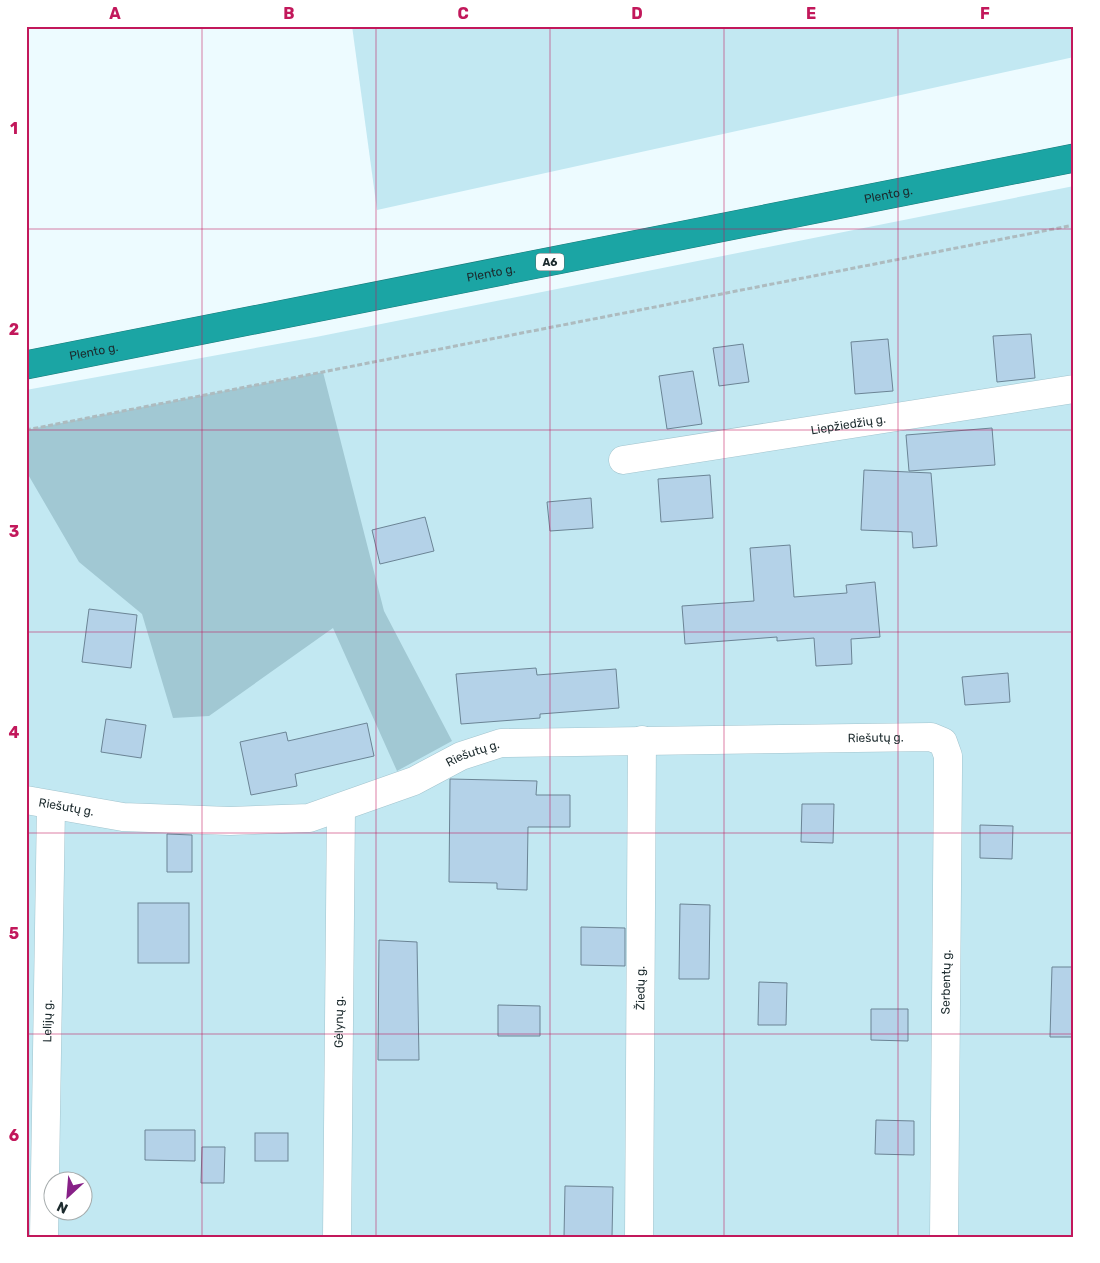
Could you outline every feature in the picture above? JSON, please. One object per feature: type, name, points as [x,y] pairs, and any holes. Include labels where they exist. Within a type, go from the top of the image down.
[{"type":"highway","name":"Plento g.","points":[[26,365],[1074,158]]},
{"type":"street","name":"Liepžiedžių g.","points":[[623,460],[1074,390]]},
{"type":"street","name":"Riešutų g.","points":[[39,803],[123,817],[230,821],[309,818],[414,780],[462,756],[501,743],[931,737]]},
{"type":"street","name":"Serbentų g.","points":[[931,737],[943,742],[948,756],[944,1237]]},
{"type":"street","name":"Žiedų g.","points":[[639,1237],[642,740]]},
{"type":"street","name":"Lelijų g.","points":[[39,803],[44,1237]]},
{"type":"street","name":"Gėlynų g.","points":[[337,1237],[341,808]]},
{"type":"path","points":[[26,430],[1074,225]]},
{"type":"shaded area","points":[[352,26],[1074,26],[1074,57],[377,210]]},
{"type":"shaded area","points":[[1074,186],[1074,1237],[26,1237],[26,390],[316,337]]},
{"type":"shaded area","points":[[323,372],[384,611],[452,741],[397,771],[333,628],[209,716],[173,718],[142,614],[79,562],[26,471],[26,430]]},
{"type":"building","points":[[1031,334],[1035,378],[997,382],[993,336]]},
{"type":"building","points":[[888,339],[893,391],[855,394],[851,342]]},
{"type":"building","points":[[743,344],[749,382],[719,386],[713,348]]},
{"type":"building","points":[[693,371],[702,424],[667,429],[659,376]]},
{"type":"building","points":[[992,428],[995,465],[909,471],[906,435]]},
{"type":"building","points":[[864,470],[931,473],[937,546],[913,548],[912,532],[861,530]]},
{"type":"building","points":[[710,475],[713,518],[661,522],[658,479]]},
{"type":"building","points":[[591,498],[593,528],[550,531],[547,502]]},
{"type":"building","points":[[425,517],[434,551],[380,564],[372,530]]},
{"type":"building","points":[[790,545],[794,597],[847,593],[846,585],[875,582],[880,637],[851,639],[852,664],[816,666],[814,638],[777,641],[777,637],[685,644],[682,606],[754,601],[750,548]]},
{"type":"building","points":[[89,609],[137,615],[131,668],[82,662]]},
{"type":"building","points":[[536,668],[537,675],[616,669],[619,708],[540,714],[540,718],[461,724],[456,674]]},
{"type":"building","points":[[1008,673],[1010,702],[965,705],[962,677]]},
{"type":"building","points":[[106,719],[146,725],[141,758],[101,752]]},
{"type":"building","points":[[367,723],[374,756],[295,774],[297,786],[251,795],[240,742],[286,732],[288,741]]},
{"type":"building","points":[[450,779],[537,781],[536,795],[570,795],[570,827],[528,827],[527,890],[497,889],[497,883],[449,882]]},
{"type":"building","points":[[802,804],[834,804],[833,843],[801,842]]},
{"type":"building","points":[[980,825],[1013,826],[1012,859],[980,858]]},
{"type":"building","points":[[167,834],[192,835],[192,872],[167,872]]},
{"type":"building","points":[[138,903],[189,903],[189,963],[138,963]]},
{"type":"building","points":[[680,904],[710,905],[709,979],[679,979]]},
{"type":"building","points":[[581,927],[625,928],[625,966],[581,965]]},
{"type":"building","points":[[379,940],[417,942],[419,1060],[378,1060]]},
{"type":"building","points":[[1052,967],[1074,967],[1074,1037],[1050,1037]]},
{"type":"building","points":[[759,982],[787,983],[786,1025],[758,1025]]},
{"type":"building","points":[[498,1005],[540,1006],[540,1036],[498,1036]]},
{"type":"building","points":[[871,1009],[908,1009],[908,1041],[871,1040]]},
{"type":"building","points":[[876,1120],[914,1121],[914,1155],[875,1154]]},
{"type":"building","points":[[145,1130],[195,1130],[195,1161],[145,1160]]},
{"type":"building","points":[[255,1133],[288,1133],[288,1161],[255,1161]]},
{"type":"building","points":[[202,1147],[225,1147],[224,1183],[201,1183]]},
{"type":"building","points":[[565,1186],[613,1187],[612,1237],[564,1237]]}]
